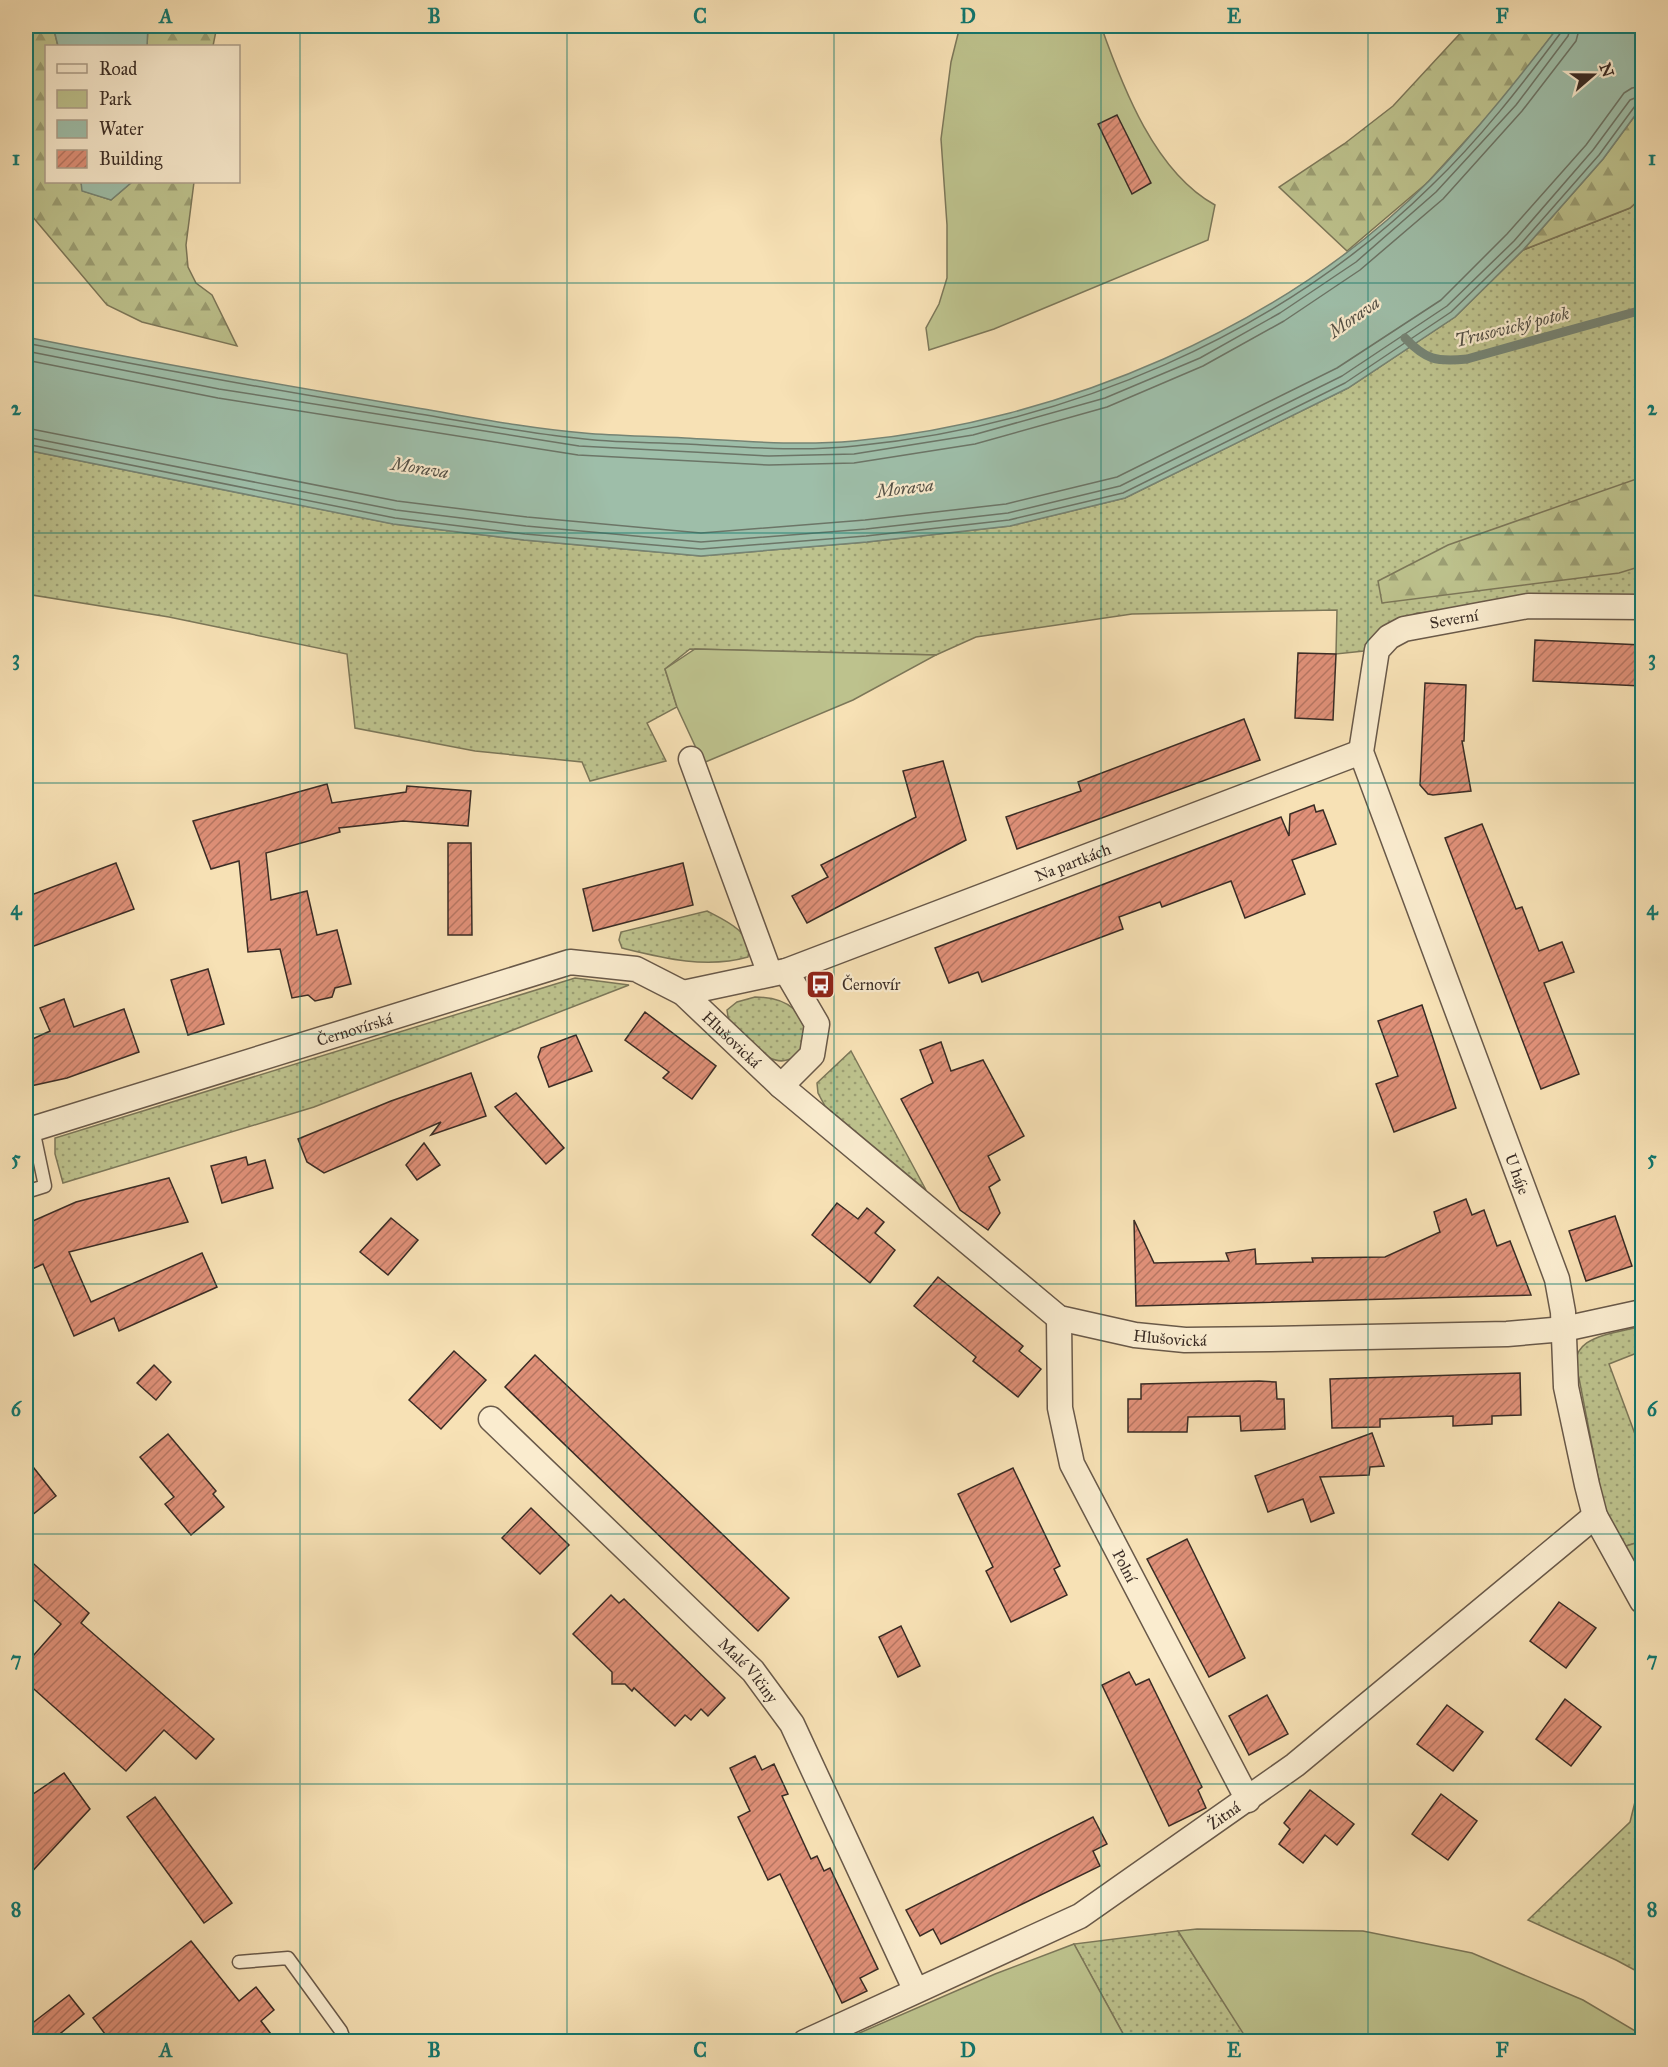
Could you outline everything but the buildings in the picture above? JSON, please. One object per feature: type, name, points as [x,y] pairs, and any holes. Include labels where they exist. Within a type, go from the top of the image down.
[{"type":"street","name":"Severní","points":[[1361,752],[1377,650],[1389,637],[1404,629],[1528,606],[1642,607]]},
{"type":"street","name":"Na partkách","points":[[683,993],[778,972],[1361,752]]},
{"type":"street","name":"U háje","points":[[1361,752],[1549,1256],[1562,1296],[1566,1387],[1595,1516],[1642,1602]]},
{"type":"street","points":[[691,759],[778,972],[817,1024],[812,1055],[781,1086]]},
{"type":"street","name":"Černovírská","points":[[29,1130],[570,962],[636,969],[683,993]]},
{"type":"street","name":"Hlušovická","points":[[683,993],[781,1086],[1059,1318],[1135,1335],[1185,1340],[1507,1334],[1564,1329],[1642,1312]]},
{"type":"street","name":"Polní","points":[[1059,1318],[1060,1408],[1072,1464],[1248,1800]]},
{"type":"street","name":"Malé Vlčiny","points":[[491,1419],[753,1671],[792,1724],[915,1989]]},
{"type":"street","name":"Žitná","points":[[805,2042],[915,1989],[1080,1916],[1248,1800],[1443,1645],[1595,1516]]},
{"type":"lane","points":[[26,1192],[45,1186],[29,1130]]},
{"type":"lane","points":[[239,1962],[288,1958],[341,2031],[345,2042]]},
{"type":"green space","points":[[26,26],[53,26],[58,45],[45,45],[45,183],[81,183],[83,191],[111,200],[131,183],[194,183],[186,245],[188,267],[196,283],[212,295],[237,346],[142,322],[107,305],[26,209]]},
{"type":"green space","points":[[148,26],[217,26],[213,45],[147,45]]},
{"type":"green space","points":[[960,26],[1101,26],[1131,101],[1158,150],[1175,172],[1215,205],[1208,240],[994,329],[929,350],[926,328],[939,304],[947,278],[947,225],[941,139],[951,62]]},
{"type":"green space","points":[[1467,26],[1559,26],[1506,96],[1427,183],[1347,251],[1279,187],[1344,144],[1393,106]]},
{"type":"green space","points":[[1642,106],[1642,197],[1630,208],[1523,250],[1603,159]]},
{"type":"green space","points":[[1642,197],[1642,601],[1417,613],[1381,629],[1364,651],[1336,654],[1337,610],[1132,614],[976,637],[936,655],[690,649],[665,669],[677,707],[647,723],[666,761],[590,781],[582,762],[475,751],[355,728],[347,654],[169,617],[26,594],[26,450],[394,524],[524,540],[701,556],[867,542],[1010,526],[1125,498],[1348,388],[1455,317],[1523,250],[1630,208]]},
{"type":"green space","points":[[1642,477],[1642,566],[1619,573],[1382,603],[1378,581],[1448,545]]},
{"type":"green space","points":[[695,649],[936,655],[853,700],[703,763],[677,707],[665,669]]},
{"type":"green space","points":[[707,911],[729,923],[742,934],[749,948],[748,957],[716,962],[685,961],[622,948],[619,940],[621,932]]},
{"type":"green space","points":[[575,978],[629,985],[314,1107],[63,1183],[55,1154],[55,1138]]},
{"type":"green space","points":[[755,997],[779,1000],[794,1009],[803,1022],[805,1035],[802,1048],[794,1057],[782,1061],[768,1057],[729,1023],[727,1010],[737,1002]]},
{"type":"green space","points":[[851,1051],[926,1190],[825,1106],[818,1093],[817,1083]]},
{"type":"green space","points":[[1642,1326],[1642,1351],[1609,1364],[1642,1453],[1642,1541],[1623,1547],[1605,1513],[1576,1364],[1578,1353],[1584,1345],[1594,1339]]},
{"type":"green space","points":[[1642,1541],[1642,1580],[1623,1547]]},
{"type":"green space","points":[[1639,1786],[1642,1791],[1642,1974],[1528,1920],[1630,1822]]},
{"type":"green space","points":[[1197,1929],[1363,1931],[1472,1953],[1583,2000],[1642,2035],[1642,2041],[1248,2041],[1178,1931]]},
{"type":"green space","points":[[1178,1931],[1248,2041],[1127,2041],[1074,1944]]},
{"type":"green space","points":[[1074,1944],[1127,2041],[841,2041],[995,1974]]},
{"type":"water","points":[[53,26],[148,26],[147,45],[58,45]]},
{"type":"water","name":"Morava","points":[[1559,26],[1642,26],[1642,106],[1603,159],[1523,250],[1455,317],[1348,388],[1125,498],[1010,526],[867,542],[701,556],[524,540],[393,524],[26,450],[26,337],[492,421],[596,434],[770,442],[854,441],[932,430],[1010,413],[1088,389],[1164,359],[1237,323],[1306,281],[1371,234],[1429,181],[1496,105]]},
{"type":"water","points":[[81,183],[131,183],[111,200],[82,191]]},
{"type":"waterway","name":"Trusovický potok","points":[[1405,338],[1419,351],[1432,358],[1467,359],[1642,310]]},
{"type":"place","name":"Černovír","points":[[821,984]]}]
